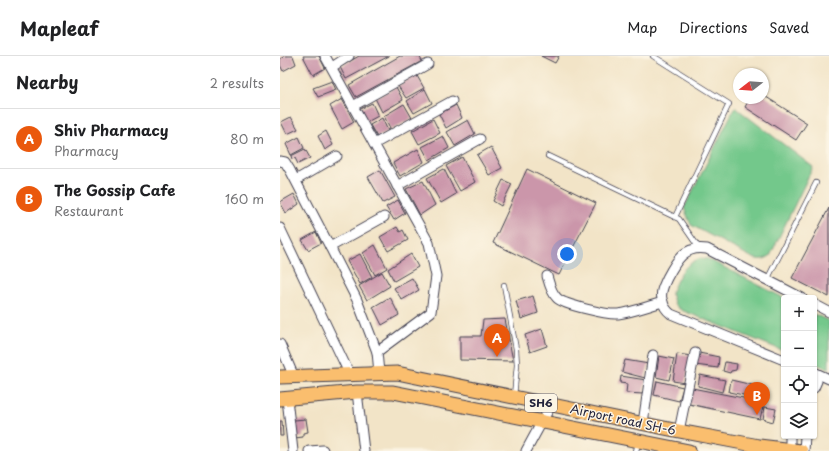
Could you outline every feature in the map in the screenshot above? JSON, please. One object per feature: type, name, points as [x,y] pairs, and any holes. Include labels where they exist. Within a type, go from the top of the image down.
[{"type":"main road","name":"Airport road SH-6","points":[[280,377],[397,373],[679,431],[759,446],[795,450]]},
{"type":"main road","name":"SH6","points":[[284,399],[357,392],[393,392],[621,438],[637,446],[689,451]]},
{"type":"main road","points":[[621,438],[625,420]]},
{"type":"street","points":[[325,56],[429,242],[436,276],[431,312],[377,352]]},
{"type":"street","points":[[332,67],[349,56]]},
{"type":"street","points":[[353,106],[428,64]]},
{"type":"street","points":[[374,144],[452,101]]},
{"type":"street","points":[[397,186],[480,139]]},
{"type":"street","points":[[296,180],[337,156]]},
{"type":"street","points":[[280,161],[285,162],[296,180],[357,300],[377,352],[379,373]]},
{"type":"street","points":[[330,247],[384,217]]},
{"type":"street","points":[[280,228],[284,245],[350,375]]},
{"type":"street","points":[[781,359],[671,314],[665,308],[661,298],[662,289],[676,261],[689,251],[699,248],[707,249],[796,295]]},
{"type":"street","points":[[547,276],[556,297],[564,303],[610,314],[619,314],[663,302]]},
{"type":"street","points":[[817,306],[829,312]]},
{"type":"street","points":[[280,344],[294,377]]},
{"type":"street","points":[[679,431],[696,353]]},
{"type":"street","points":[[643,423],[653,355]]},
{"type":"street","points":[[817,374],[829,378]]},
{"type":"street","points":[[357,392],[364,451]]},
{"type":"street","points":[[284,399],[293,451]]},
{"type":"street","points":[[526,451],[551,405]]},
{"type":"street","points":[[791,439],[795,450]]},
{"type":"street","points":[[804,451],[805,439]]},
{"type":"street","points":[[309,451],[323,450]]},
{"type":"lane","points":[[653,56],[729,104],[675,217]]},
{"type":"lane","points":[[548,156],[679,219],[699,248]]},
{"type":"lane","points":[[766,280],[816,183]]},
{"type":"lane","points":[[504,285],[516,349],[517,365],[514,397]]},
{"type":"green space","points":[[735,107],[813,167],[770,256],[764,259],[753,258],[691,225],[684,208]]},
{"type":"green space","points":[[701,258],[708,259],[781,296],[781,350],[681,310],[675,305],[671,293],[679,276],[685,268]]},
{"type":"green space","points":[[817,315],[829,321],[829,369],[817,364]]},
{"type":"building","points":[[285,56],[293,56],[296,64],[283,71],[280,65],[280,59]]},
{"type":"building","points":[[303,56],[319,56],[325,68],[313,75]]},
{"type":"building","points":[[359,56],[389,56],[346,79],[340,67]]},
{"type":"building","points":[[400,56],[419,56],[422,61],[356,97],[349,85]]},
{"type":"building","points":[[541,56],[559,56],[555,63]]},
{"type":"building","points":[[416,74],[424,88],[406,98],[398,86]]},
{"type":"building","points":[[332,81],[336,90],[318,97],[313,88]]},
{"type":"building","points":[[396,87],[403,100],[382,112],[375,98]]},
{"type":"building","points":[[425,89],[432,103],[414,113],[407,101]]},
{"type":"building","points":[[342,99],[354,122],[342,129],[330,106]]},
{"type":"building","points":[[769,99],[807,123],[796,140],[745,107],[747,104],[769,104]]},
{"type":"building","points":[[372,103],[378,116],[367,122],[360,109]]},
{"type":"building","points":[[404,104],[412,118],[391,130],[384,116]]},
{"type":"building","points":[[456,105],[462,118],[446,128],[439,114]]},
{"type":"building","points":[[291,117],[298,129],[287,134],[281,122]]},
{"type":"building","points":[[382,118],[388,131],[377,137],[370,125]]},
{"type":"building","points":[[433,119],[440,133],[419,144],[412,131]]},
{"type":"building","points":[[468,120],[475,134],[455,146],[447,132]]},
{"type":"building","points":[[326,131],[333,145],[325,150],[318,136]]},
{"type":"building","points":[[443,136],[449,148],[429,160],[422,147]]},
{"type":"building","points":[[299,137],[304,148],[291,155],[286,144]]},
{"type":"building","points":[[491,147],[502,168],[489,175],[477,155]]},
{"type":"building","points":[[305,149],[310,158],[298,164],[295,158],[292,159],[291,156]]},
{"type":"building","points":[[418,149],[424,162],[400,176],[393,163]]},
{"type":"building","points":[[462,157],[475,182],[460,191],[446,166]]},
{"type":"building","points":[[444,169],[456,194],[441,203],[427,178]]},
{"type":"building","points":[[527,169],[596,203],[559,275],[493,243]]},
{"type":"building","points":[[380,170],[395,197],[383,203],[368,177]]},
{"type":"building","points":[[503,180],[512,184],[501,206],[493,201]]},
{"type":"building","points":[[423,181],[435,205],[420,215],[406,189]]},
{"type":"building","points":[[294,194],[299,204],[286,213],[280,202]]},
{"type":"building","points":[[398,200],[405,213],[394,220],[386,207]]},
{"type":"building","points":[[829,208],[829,297],[792,278]]},
{"type":"building","points":[[397,227],[400,232],[403,230],[408,240],[388,251],[380,237]]},
{"type":"building","points":[[316,232],[321,243],[308,250],[302,240]]},
{"type":"building","points":[[375,245],[387,268],[375,275],[363,253]]},
{"type":"building","points":[[360,254],[372,277],[360,284],[347,261]]},
{"type":"building","points":[[411,254],[418,267],[394,281],[388,269]]},
{"type":"building","points":[[382,272],[390,286],[367,300],[359,286]]},
{"type":"building","points":[[412,278],[419,290],[402,300],[394,288]]},
{"type":"building","points":[[533,296],[538,313],[521,319],[516,301]]},
{"type":"building","points":[[390,297],[399,315],[382,325],[373,307]]},
{"type":"building","points":[[505,319],[513,361],[460,360],[460,336],[481,336],[483,320]]},
{"type":"building","points":[[542,329],[547,346],[530,352],[525,335]]},
{"type":"building","points":[[699,353],[719,357],[718,368],[695,365]]},
{"type":"building","points":[[677,354],[692,356],[685,383],[673,381]]},
{"type":"building","points":[[659,356],[674,359],[669,380],[656,377]]},
{"type":"building","points":[[625,360],[649,364],[645,378],[622,372]]},
{"type":"building","points":[[725,362],[737,364],[736,370],[731,371],[730,373],[723,371]]},
{"type":"building","points":[[700,375],[725,380],[722,392],[698,386]]},
{"type":"building","points":[[621,376],[646,380],[643,394],[626,393],[627,384],[620,383]]},
{"type":"building","points":[[731,380],[757,386],[753,397],[729,392]]},
{"type":"building","points":[[657,381],[683,387],[679,401],[654,395]]},
{"type":"building","points":[[692,388],[764,402],[760,419],[689,404]]},
{"type":"building","points":[[765,407],[776,409],[773,422],[763,419]]},
{"type":"building","points":[[306,419],[308,432],[303,433],[303,437],[295,438],[294,420]]},
{"type":"building","points":[[280,421],[282,421],[283,436],[280,436]]},
{"type":"place","name":"Shiv Pharmacy","points":[[497,357]]},
{"type":"place","name":"The Gossip Cafe","points":[[757,415]]}]
